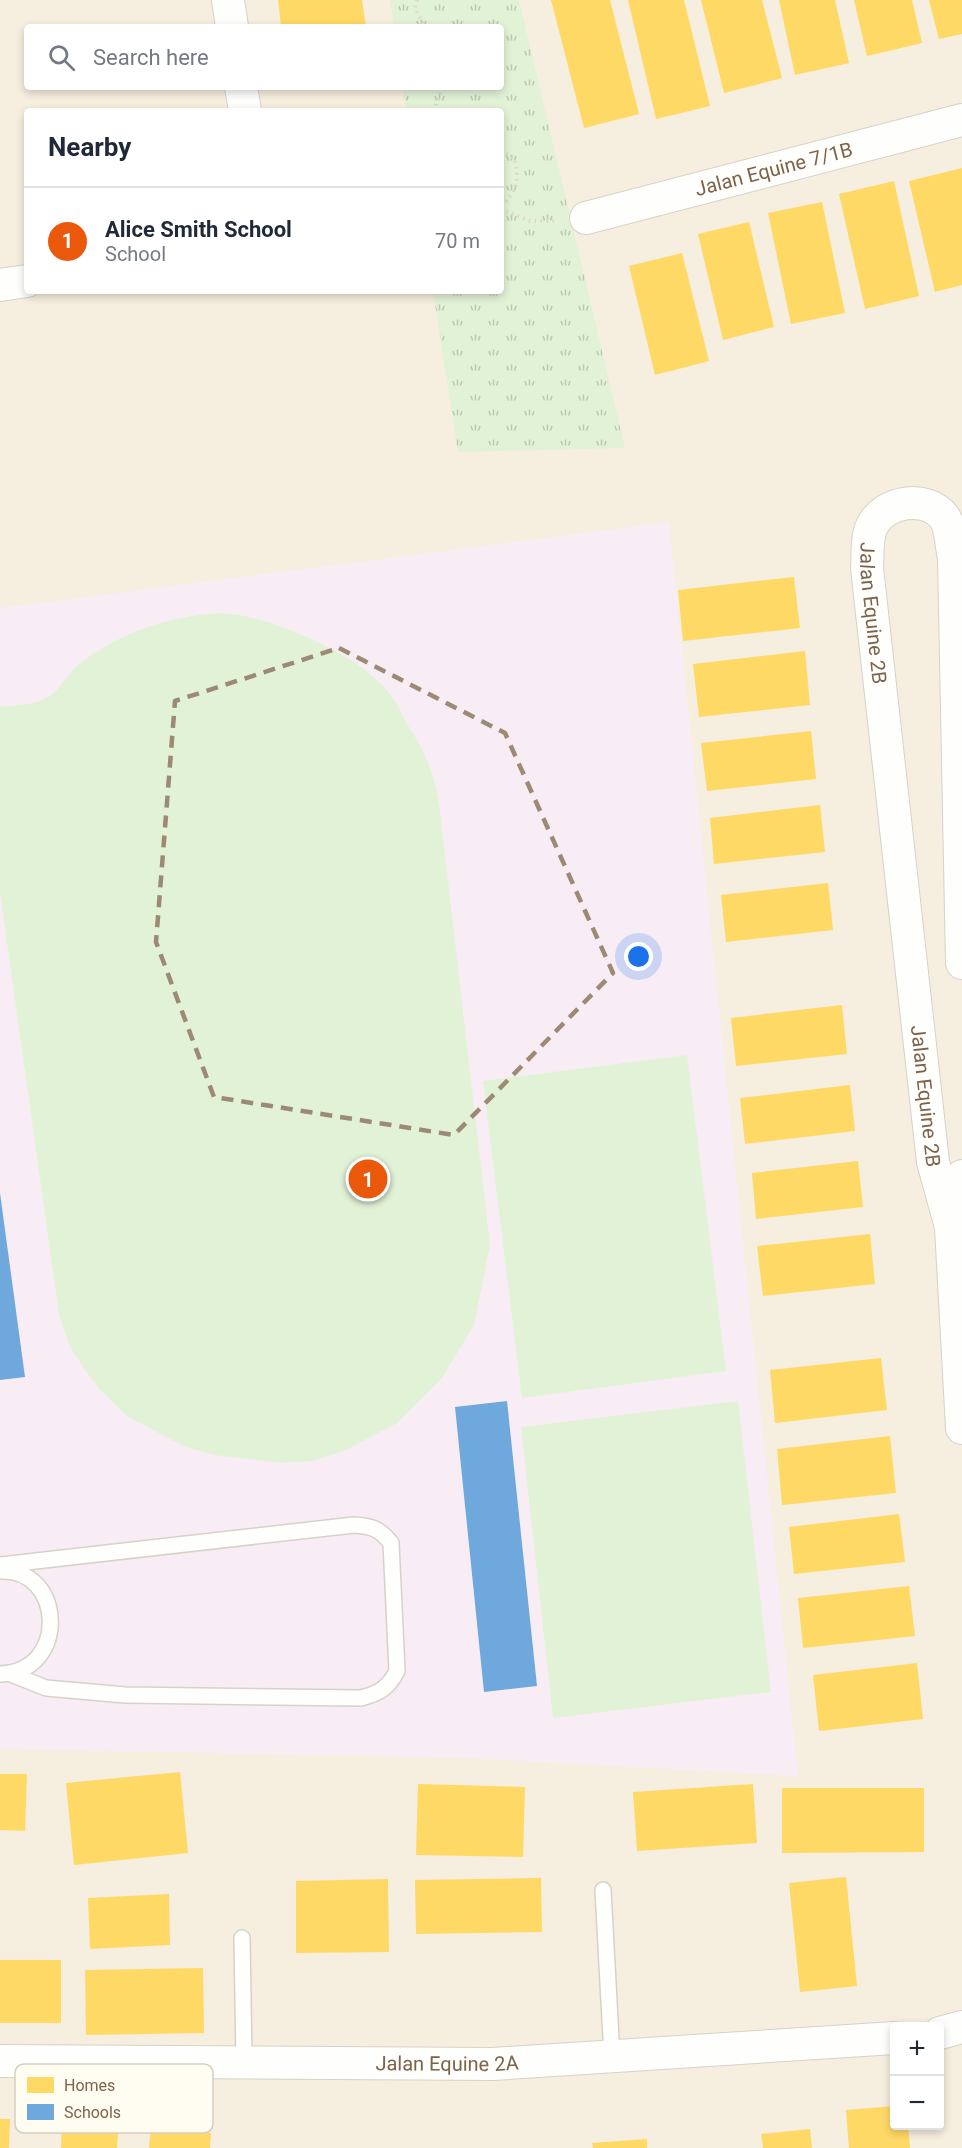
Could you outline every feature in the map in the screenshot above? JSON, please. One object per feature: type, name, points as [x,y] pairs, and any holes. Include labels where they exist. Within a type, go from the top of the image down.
[{"type":"street","points":[[228,0],[232,24]]},
{"type":"street","points":[[242,90],[244,108]]},
{"type":"street","name":"Jalan Equine 7/1B","points":[[586,218],[962,120]]},
{"type":"street","points":[[0,285],[24,281]]},
{"type":"street","name":"Jalan Equine 2B","points":[[962,963],[954,558],[946,519],[938,511],[926,505],[903,504],[882,512],[872,526],[867,568],[933,1162],[951,1227],[962,1428]]},
{"type":"street","name":"Jalan Equine 2B","points":[[951,1227],[962,1176]]},
{"type":"street","points":[[944,2032],[962,2027]]},
{"type":"street","name":"Jalan Equine 2A","points":[[0,2061],[493,2064],[890,2038]]},
{"type":"lane","points":[[0,1565],[106,1551],[354,1525],[369,1526],[381,1531],[391,1543],[397,1671],[390,1685],[380,1693],[361,1698],[124,1695],[46,1688],[5,1674]]},
{"type":"lane","points":[[0,1571],[8,1570],[27,1578],[42,1592],[51,1610],[51,1631],[44,1650],[30,1665],[5,1674]]},
{"type":"lane","points":[[603,1890],[612,2057]]},
{"type":"lane","points":[[242,1938],[244,2062]]},
{"type":"path","points":[[417,0],[415,8],[423,24]]},
{"type":"path","points":[[435,108],[441,90]]},
{"type":"path","points":[[504,153],[514,158],[518,172],[517,184],[504,205]]},
{"type":"path","points":[[504,209],[530,220],[554,221],[586,218]]},
{"type":"highlighted area","points":[[339,648],[505,733],[613,973],[454,1135],[214,1097],[156,942],[175,701]]},
{"type":"shaded area","points":[[0,0],[962,0],[962,2148],[0,2148]]},
{"type":"shaded area","points":[[669,522],[798,1776],[468,1758],[0,1749],[0,608]]},
{"type":"green space","points":[[390,0],[519,0],[625,448],[458,452],[433,294],[504,294],[504,108],[406,108],[403,90],[504,90],[504,24],[394,24]]},
{"type":"green space","points":[[220,613],[253,618],[304,636],[330,648],[367,671],[396,703],[428,763],[439,803],[490,1245],[474,1325],[442,1378],[397,1423],[344,1451],[312,1461],[280,1463],[214,1455],[185,1447],[127,1416],[100,1390],[70,1347],[59,1315],[0,892],[0,707],[29,704],[45,699],[58,689],[77,666],[93,654],[144,628],[182,618]]},
{"type":"green space","points":[[687,1055],[726,1371],[522,1398],[483,1081]]},
{"type":"green space","points":[[738,1401],[771,1692],[553,1718],[521,1427]]},
{"type":"building: Homes","points":[[278,0],[362,0],[366,24],[281,24]]},
{"type":"building: Homes","points":[[551,0],[610,0],[639,114],[584,128]]},
{"type":"building: Homes","points":[[628,0],[684,0],[710,106],[656,119]]},
{"type":"building: Homes","points":[[701,0],[762,0],[782,78],[724,93]]},
{"type":"building: Homes","points":[[779,0],[835,0],[849,63],[795,75]]},
{"type":"building: Homes","points":[[854,0],[912,0],[922,43],[867,56]]},
{"type":"building: Homes","points":[[929,0],[962,0],[962,34],[939,39]]},
{"type":"building: Homes","points":[[962,168],[962,285],[935,292],[909,181]]},
{"type":"building: Homes","points":[[894,181],[919,296],[865,309],[839,194]]},
{"type":"building: Homes","points":[[822,202],[845,313],[791,324],[768,213]]},
{"type":"building: Homes","points":[[749,222],[774,327],[723,340],[698,234]]},
{"type":"building: Homes","points":[[682,253],[709,361],[655,375],[629,266]]},
{"type":"building: Homes","points":[[794,577],[800,628],[683,641],[678,590]]},
{"type":"building: Homes","points":[[805,651],[810,705],[699,717],[693,664]]},
{"type":"building: Homes","points":[[811,731],[816,779],[707,791],[701,743]]},
{"type":"building: Homes","points":[[820,805],[825,852],[714,864],[710,818]]},
{"type":"building: Homes","points":[[828,883],[833,930],[726,942],[721,895]]},
{"type":"building: Homes","points":[[842,1005],[847,1054],[736,1066],[731,1018]]},
{"type":"building: Homes","points":[[850,1085],[855,1131],[745,1144],[740,1098]]},
{"type":"building: Homes","points":[[858,1161],[863,1207],[756,1219],[752,1173]]},
{"type":"building: Homes","points":[[870,1234],[875,1284],[763,1296],[757,1246]]},
{"type":"building: Homes","points":[[881,1358],[887,1410],[775,1423],[770,1370]]},
{"type":"building: Homes","points":[[890,1436],[896,1493],[782,1505],[777,1449]]},
{"type":"building: Homes","points":[[899,1514],[905,1562],[794,1574],[789,1527]]},
{"type":"building: Homes","points":[[909,1586],[915,1636],[803,1648],[798,1598]]},
{"type":"building: Homes","points":[[917,1663],[923,1719],[819,1731],[813,1675]]},
{"type":"building: Homes","points":[[180,1772],[188,1853],[74,1865],[66,1783]]},
{"type":"building: Homes","points":[[0,1774],[27,1774],[25,1831],[0,1830]]},
{"type":"building: Homes","points":[[418,1784],[525,1787],[523,1857],[416,1855]]},
{"type":"building: Homes","points":[[753,1784],[757,1843],[637,1851],[633,1792]]},
{"type":"building: Homes","points":[[782,1788],[924,1788],[924,1852],[782,1853]]},
{"type":"building: Homes","points":[[846,1877],[857,1986],[800,1992],[789,1883]]},
{"type":"building: Homes","points":[[541,1878],[542,1932],[416,1934],[415,1880]]},
{"type":"building: Homes","points":[[388,1879],[389,1952],[296,1953],[296,1881]]},
{"type":"building: Homes","points":[[169,1894],[170,1945],[90,1949],[88,1898]]},
{"type":"building: Homes","points":[[0,1960],[61,1960],[61,2023],[0,2023]]},
{"type":"building: Homes","points":[[203,1968],[204,2033],[86,2035],[85,1970]]},
{"type":"building: Homes","points":[[890,2106],[890,2130],[908,2130],[910,2148],[849,2148],[846,2110]]},
{"type":"building: Homes","points":[[0,2119],[10,2119],[9,2148],[0,2148]]},
{"type":"building: Homes","points":[[810,2129],[812,2148],[763,2148],[761,2134]]},
{"type":"building: Homes","points":[[62,2133],[118,2133],[117,2148],[61,2148]]},
{"type":"building: Homes","points":[[150,2133],[211,2133],[210,2148],[149,2148]]},
{"type":"building: Homes","points":[[647,2139],[647,2148],[593,2148],[592,2143]]},
{"type":"building: Schools","points":[[0,1193],[25,1377],[0,1380]]},
{"type":"building: Schools","points":[[507,1401],[537,1686],[484,1692],[455,1407]]},
{"type":"place","name":"Alice Smith School","points":[[368,1179]]}]
